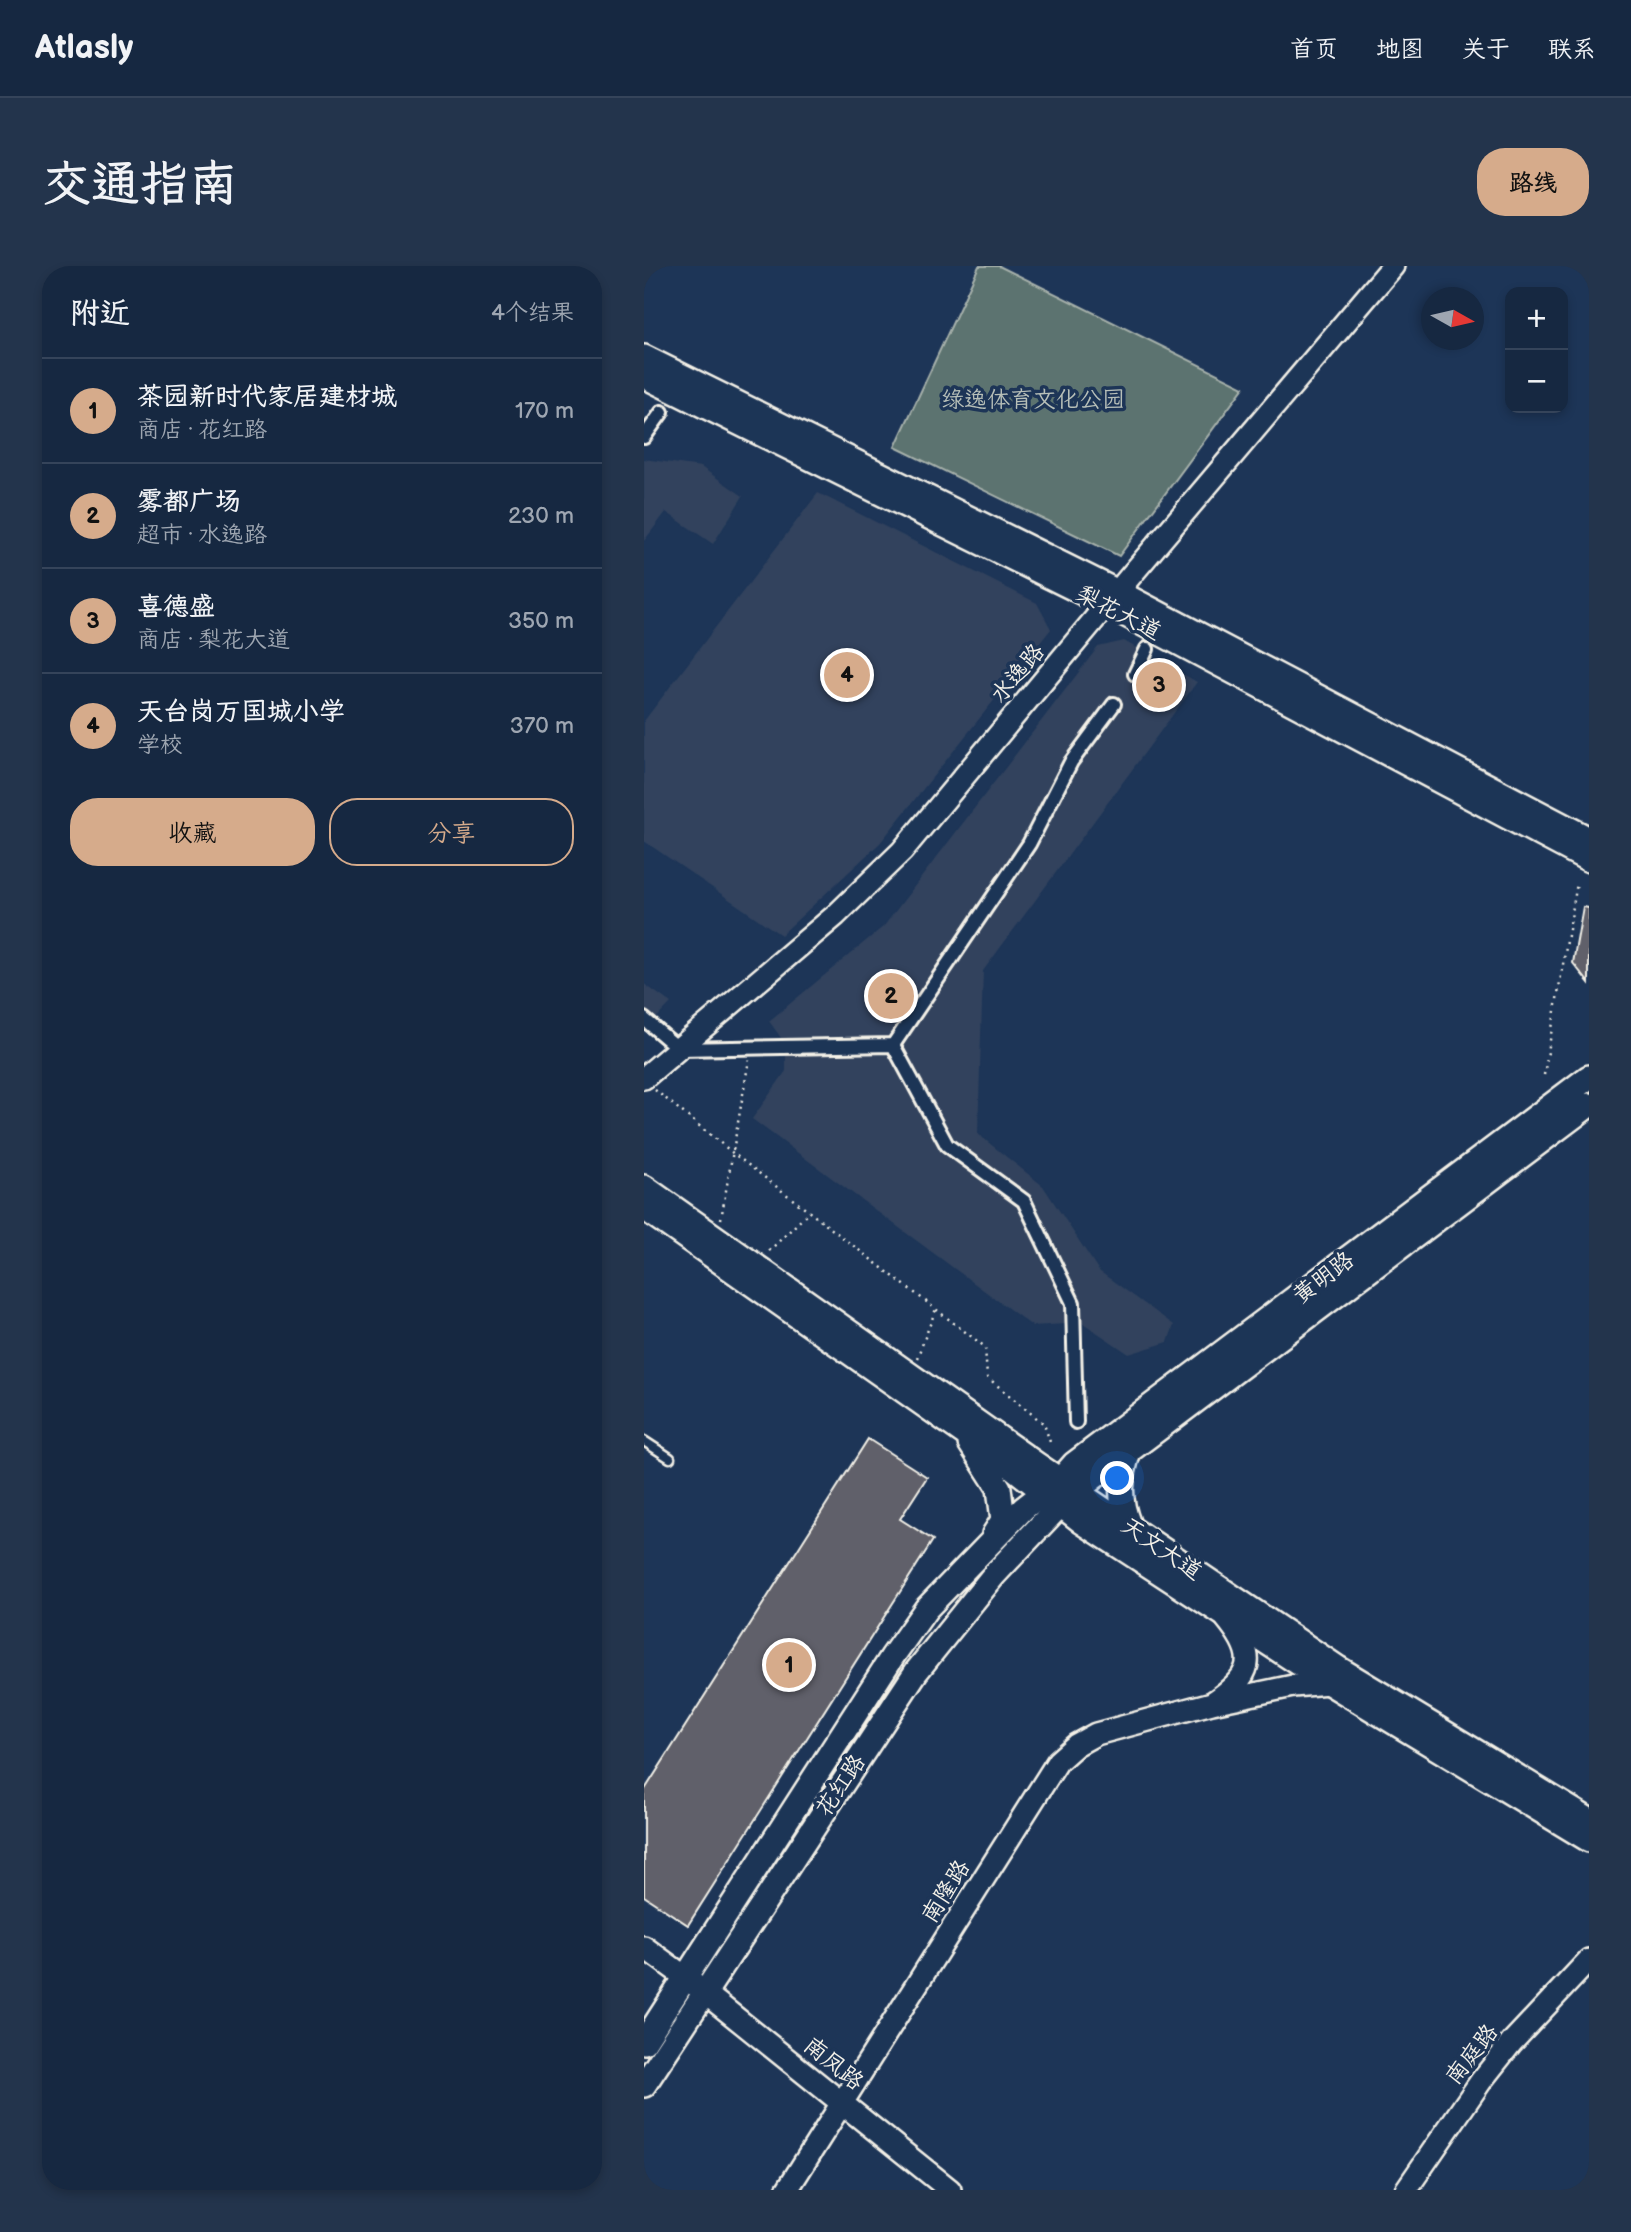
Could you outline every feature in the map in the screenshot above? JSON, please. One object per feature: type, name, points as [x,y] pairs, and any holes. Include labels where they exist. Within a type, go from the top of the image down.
[{"type":"main road","name":"梨花大道","points":[[644,357],[1589,839]]},
{"type":"main road","name":"梨花大道","points":[[644,376],[1113,598],[1589,860]]},
{"type":"main road","name":"黄明路","points":[[1061,1492],[1080,1459],[1589,1077]]},
{"type":"main road","name":"黄明路","points":[[1061,1492],[1129,1451],[1589,1105]]},
{"type":"main road","name":"天文大道","points":[[644,1187],[1061,1492],[1081,1521],[1329,1682],[1589,1840]]},
{"type":"main road","name":"天文大道","points":[[644,1208],[965,1435],[1061,1492],[1129,1525],[1338,1668],[1589,1819]]},
{"type":"main road","points":[[965,1435],[999,1488],[1003,1520],[986,1546]]},
{"type":"main road","points":[[1129,1451],[1120,1490],[1129,1525]]},
{"type":"main road","name":"花红路","points":[[644,2042],[892,1657],[926,1609],[1024,1508],[1061,1492]]},
{"type":"main road","name":"花红路","points":[[644,2085],[916,1672],[1061,1492]]},
{"type":"main road","points":[[892,1657],[916,1633],[922,1633],[927,1644],[916,1672]]},
{"type":"street","name":"水逸路","points":[[649,1084],[679,1049],[836,915],[902,851],[1393,266]]},
{"type":"street","points":[[644,437],[662,412]]},
{"type":"street","points":[[1135,674],[1147,649]]},
{"type":"street","points":[[892,1045],[1029,844],[1070,762],[1114,704]]},
{"type":"street","points":[[644,1020],[679,1049],[892,1045]]},
{"type":"street","points":[[892,1045],[947,1145],[1024,1201],[1073,1303],[1076,1422]]},
{"type":"street","points":[[1212,1703],[1234,1688],[1247,1666],[1243,1638],[1222,1614]]},
{"type":"street","name":"南隆路","points":[[787,2190],[1058,1761],[1076,1745],[1096,1734],[1212,1703],[1293,1686],[1329,1682]]},
{"type":"street","name":"南凤路","points":[[644,1947],[950,2190]]},
{"type":"street","name":"南庭路","points":[[1406,2190],[1504,2052],[1589,1960]]},
{"type":"lane","points":[[644,1441],[670,1458]]},
{"type":"path","points":[[1544,1075],[1577,883]]},
{"type":"path","points":[[720,1223],[751,1047]]},
{"type":"path","points":[[649,1084],[734,1154],[985,1347],[987,1377],[1044,1424],[1051,1446]]},
{"type":"path","points":[[766,1254],[809,1212]]},
{"type":"path","points":[[917,1358],[936,1309]]},
{"type":"shaded area","points":[[644,459],[701,467],[743,496],[713,544],[666,512],[644,541]]},
{"type":"shaded area","points":[[818,493],[1037,603],[1051,629],[880,843],[781,935],[644,841],[644,721]]},
{"type":"shaded area","points":[[1124,641],[1197,682],[983,971],[978,1134],[1043,1186],[1099,1271],[1174,1325],[1168,1342],[1129,1354],[1083,1323],[1032,1326],[752,1119],[786,1071],[786,1045],[769,1021],[884,926],[1098,647]]},
{"type":"shaded area","points":[[644,984],[671,1003],[644,1031]]},
{"type":"green space","name":"绿逸体育文化公园","points":[[979,266],[999,266],[1244,387],[1119,556],[895,447]]},
{"type":"building","points":[[1583,907],[1589,908],[1589,983],[1573,963]]},
{"type":"building","points":[[868,1439],[927,1477],[900,1519],[933,1540],[688,1925],[644,1896],[644,1791]]},
{"type":"place","name":"天台岗万国城小学","points":[[847,675]]},
{"type":"place","name":"喜德盛","points":[[1159,685]]},
{"type":"place","name":"雾都广场","points":[[891,996]]},
{"type":"place","name":"茶园新时代家居建材城","points":[[789,1665]]}]
